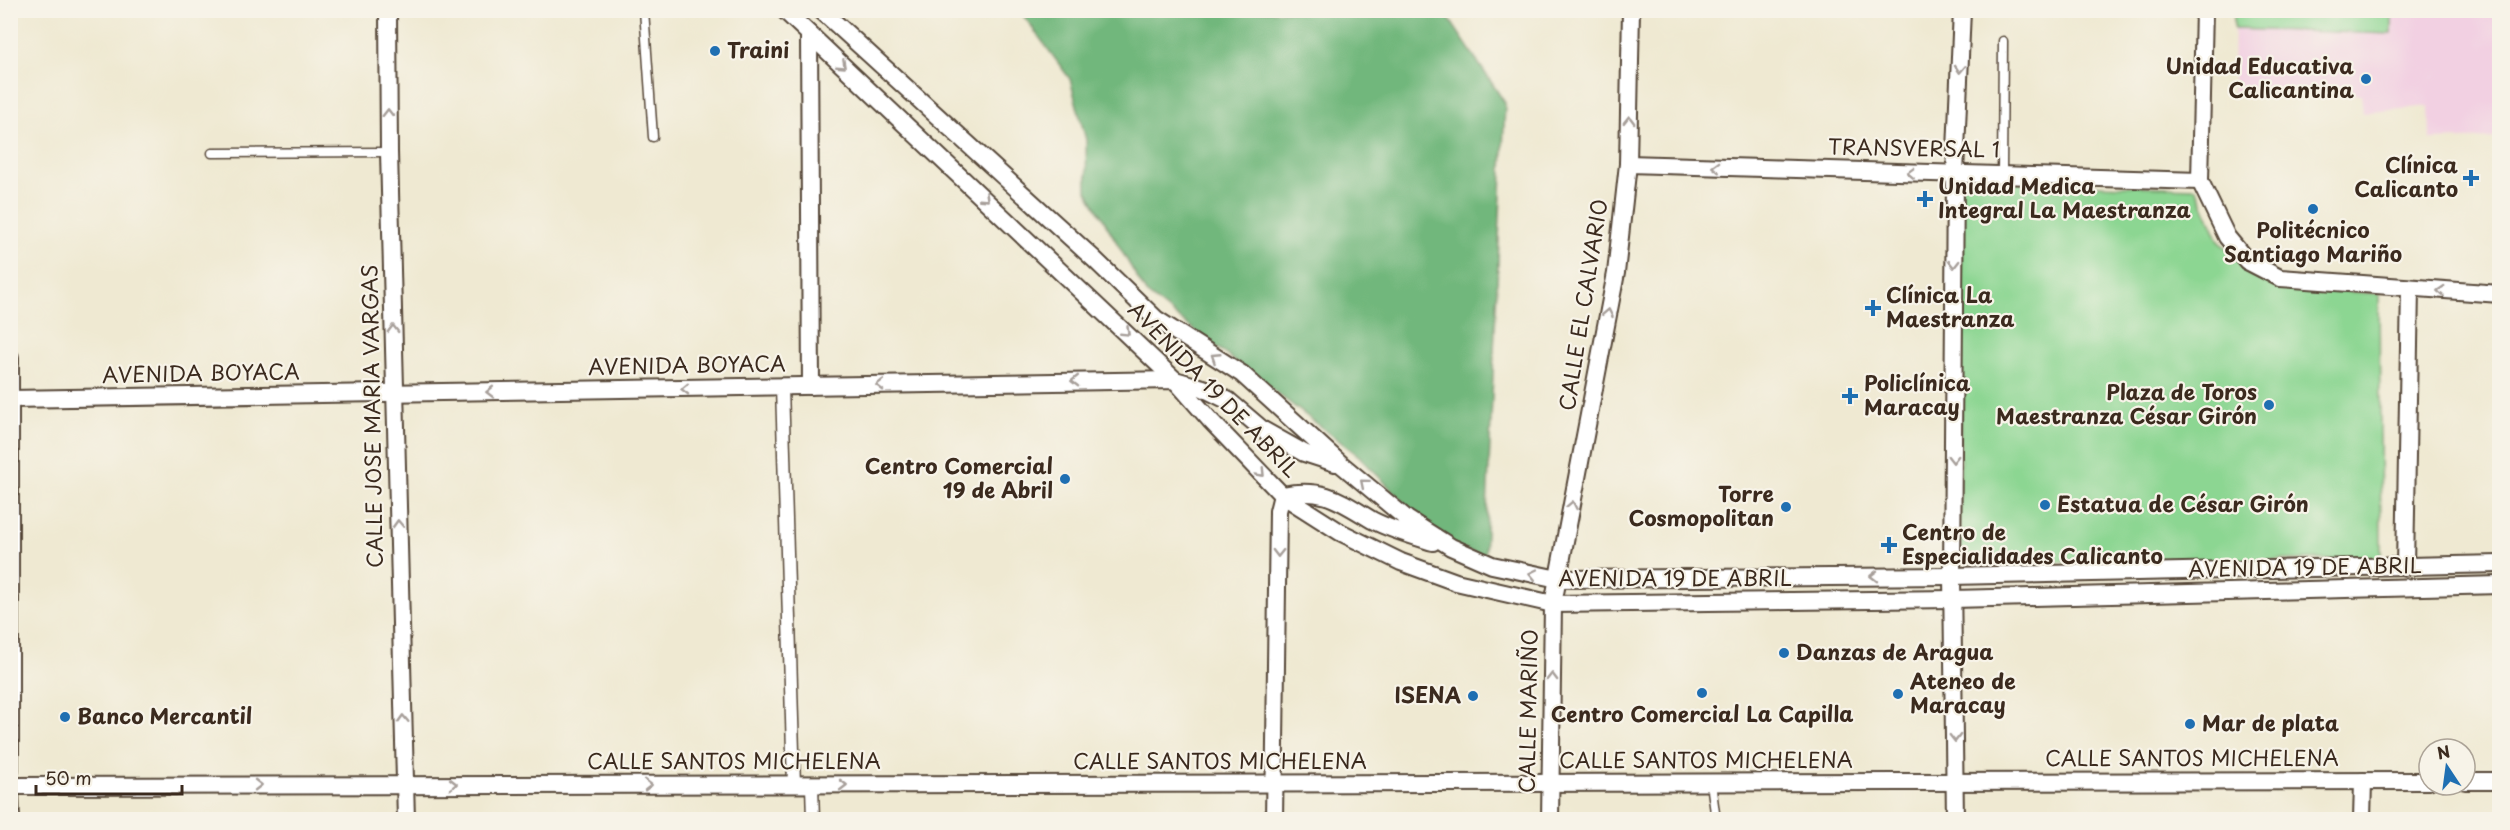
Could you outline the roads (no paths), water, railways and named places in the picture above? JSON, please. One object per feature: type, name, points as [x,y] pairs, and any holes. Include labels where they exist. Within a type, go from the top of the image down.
[{"type":"street","name":"CALLE JOSE MARIA VARGAS","points":[[388,10],[388,152],[406,819]]},
{"type":"street","name":"AVENIDA 19 DE ABRIL","points":[[784,10],[1175,380],[1282,495],[1340,532],[1401,562],[1456,582],[1553,604],[1953,599],[2499,585]]},
{"type":"street","name":"AVENIDA 19 DE ABRIL","points":[[821,10],[1094,259],[1156,319],[1242,374],[1342,465],[1407,519],[1451,548],[1492,565],[1558,579],[1952,576],[2499,564]]},
{"type":"street","name":"CALLE EL CALVARIO","points":[[1553,604],[1616,273],[1628,164],[1631,10]]},
{"type":"street","points":[[1955,819],[1952,576],[1955,174],[1962,10]]},
{"type":"street","points":[[2204,10],[2200,181],[2227,237],[2247,261],[2280,278],[2499,294]]},
{"type":"street","points":[[809,34],[811,386]]},
{"type":"street","name":"TRANSVERSAL 1","points":[[1628,164],[2200,181]]},
{"type":"street","points":[[2405,567],[2410,289]]},
{"type":"street","points":[[10,357],[10,770]]},
{"type":"street","name":"AVENIDA BOYACA","points":[[11,399],[1175,380],[1203,388],[1229,401],[1263,430],[1304,453],[1342,465]]},
{"type":"street","points":[[782,387],[794,785]]},
{"type":"street","points":[[1274,819],[1278,511],[1282,495],[1316,492],[1325,494],[1401,532],[1451,548]]},
{"type":"street","name":"CALLE MARIÑO","points":[[1550,819],[1553,604]]},
{"type":"street","name":"CALLE SANTOS MICHELENA","points":[[10,787],[405,784],[2417,781]]},
{"type":"street","points":[[2477,781],[2499,781]]},
{"type":"street","points":[[2362,819],[2363,782]]},
{"type":"street","points":[[812,785],[813,819]]},
{"type":"street","points":[[10,787],[11,819]]},
{"type":"lane","points":[[644,10],[653,137]]},
{"type":"lane","points":[[2002,174],[2003,40]]},
{"type":"lane","points":[[212,153],[388,152]]},
{"type":"lane","points":[[1711,783],[1716,819]]},
{"type":"place","name":"Traini","points":[[715,51]]},
{"type":"place","name":"Unidad Educativa Calicantina","points":[[2366,79]]},
{"type":"place","name":"Clínica Calicanto","points":[[2471,178]]},
{"type":"place","name":"Unidad Medica Integral La Maestranza","points":[[1925,199]]},
{"type":"place","name":"Politécnico Santiago Mariño","points":[[2313,209]]},
{"type":"place","name":"Clínica La Maestranza","points":[[1873,308]]},
{"type":"place","name":"Policlínica Maracay","points":[[1850,396]]},
{"type":"place","name":"Plaza de Toros Maestranza César Girón","points":[[2269,405]]},
{"type":"place","name":"Centro Comercial 19 de Abril","points":[[1065,479]]},
{"type":"place","name":"Estatua de César Girón","points":[[2045,505]]},
{"type":"place","name":"Torre Cosmopolitan","points":[[1786,507]]},
{"type":"place","name":"Centro de Especialidades Calicanto","points":[[1889,545]]},
{"type":"place","name":"Danzas de Aragua","points":[[1784,653]]},
{"type":"place","name":"Centro Comercial La Capilla","points":[[1702,693]]},
{"type":"place","name":"Ateneo de Maracay","points":[[1898,694]]},
{"type":"place","name":"ISENA","points":[[1473,696]]},
{"type":"place","name":"Banco Mercantil","points":[[65,717]]},
{"type":"place","name":"Mar de plata","points":[[2190,724]]}]
